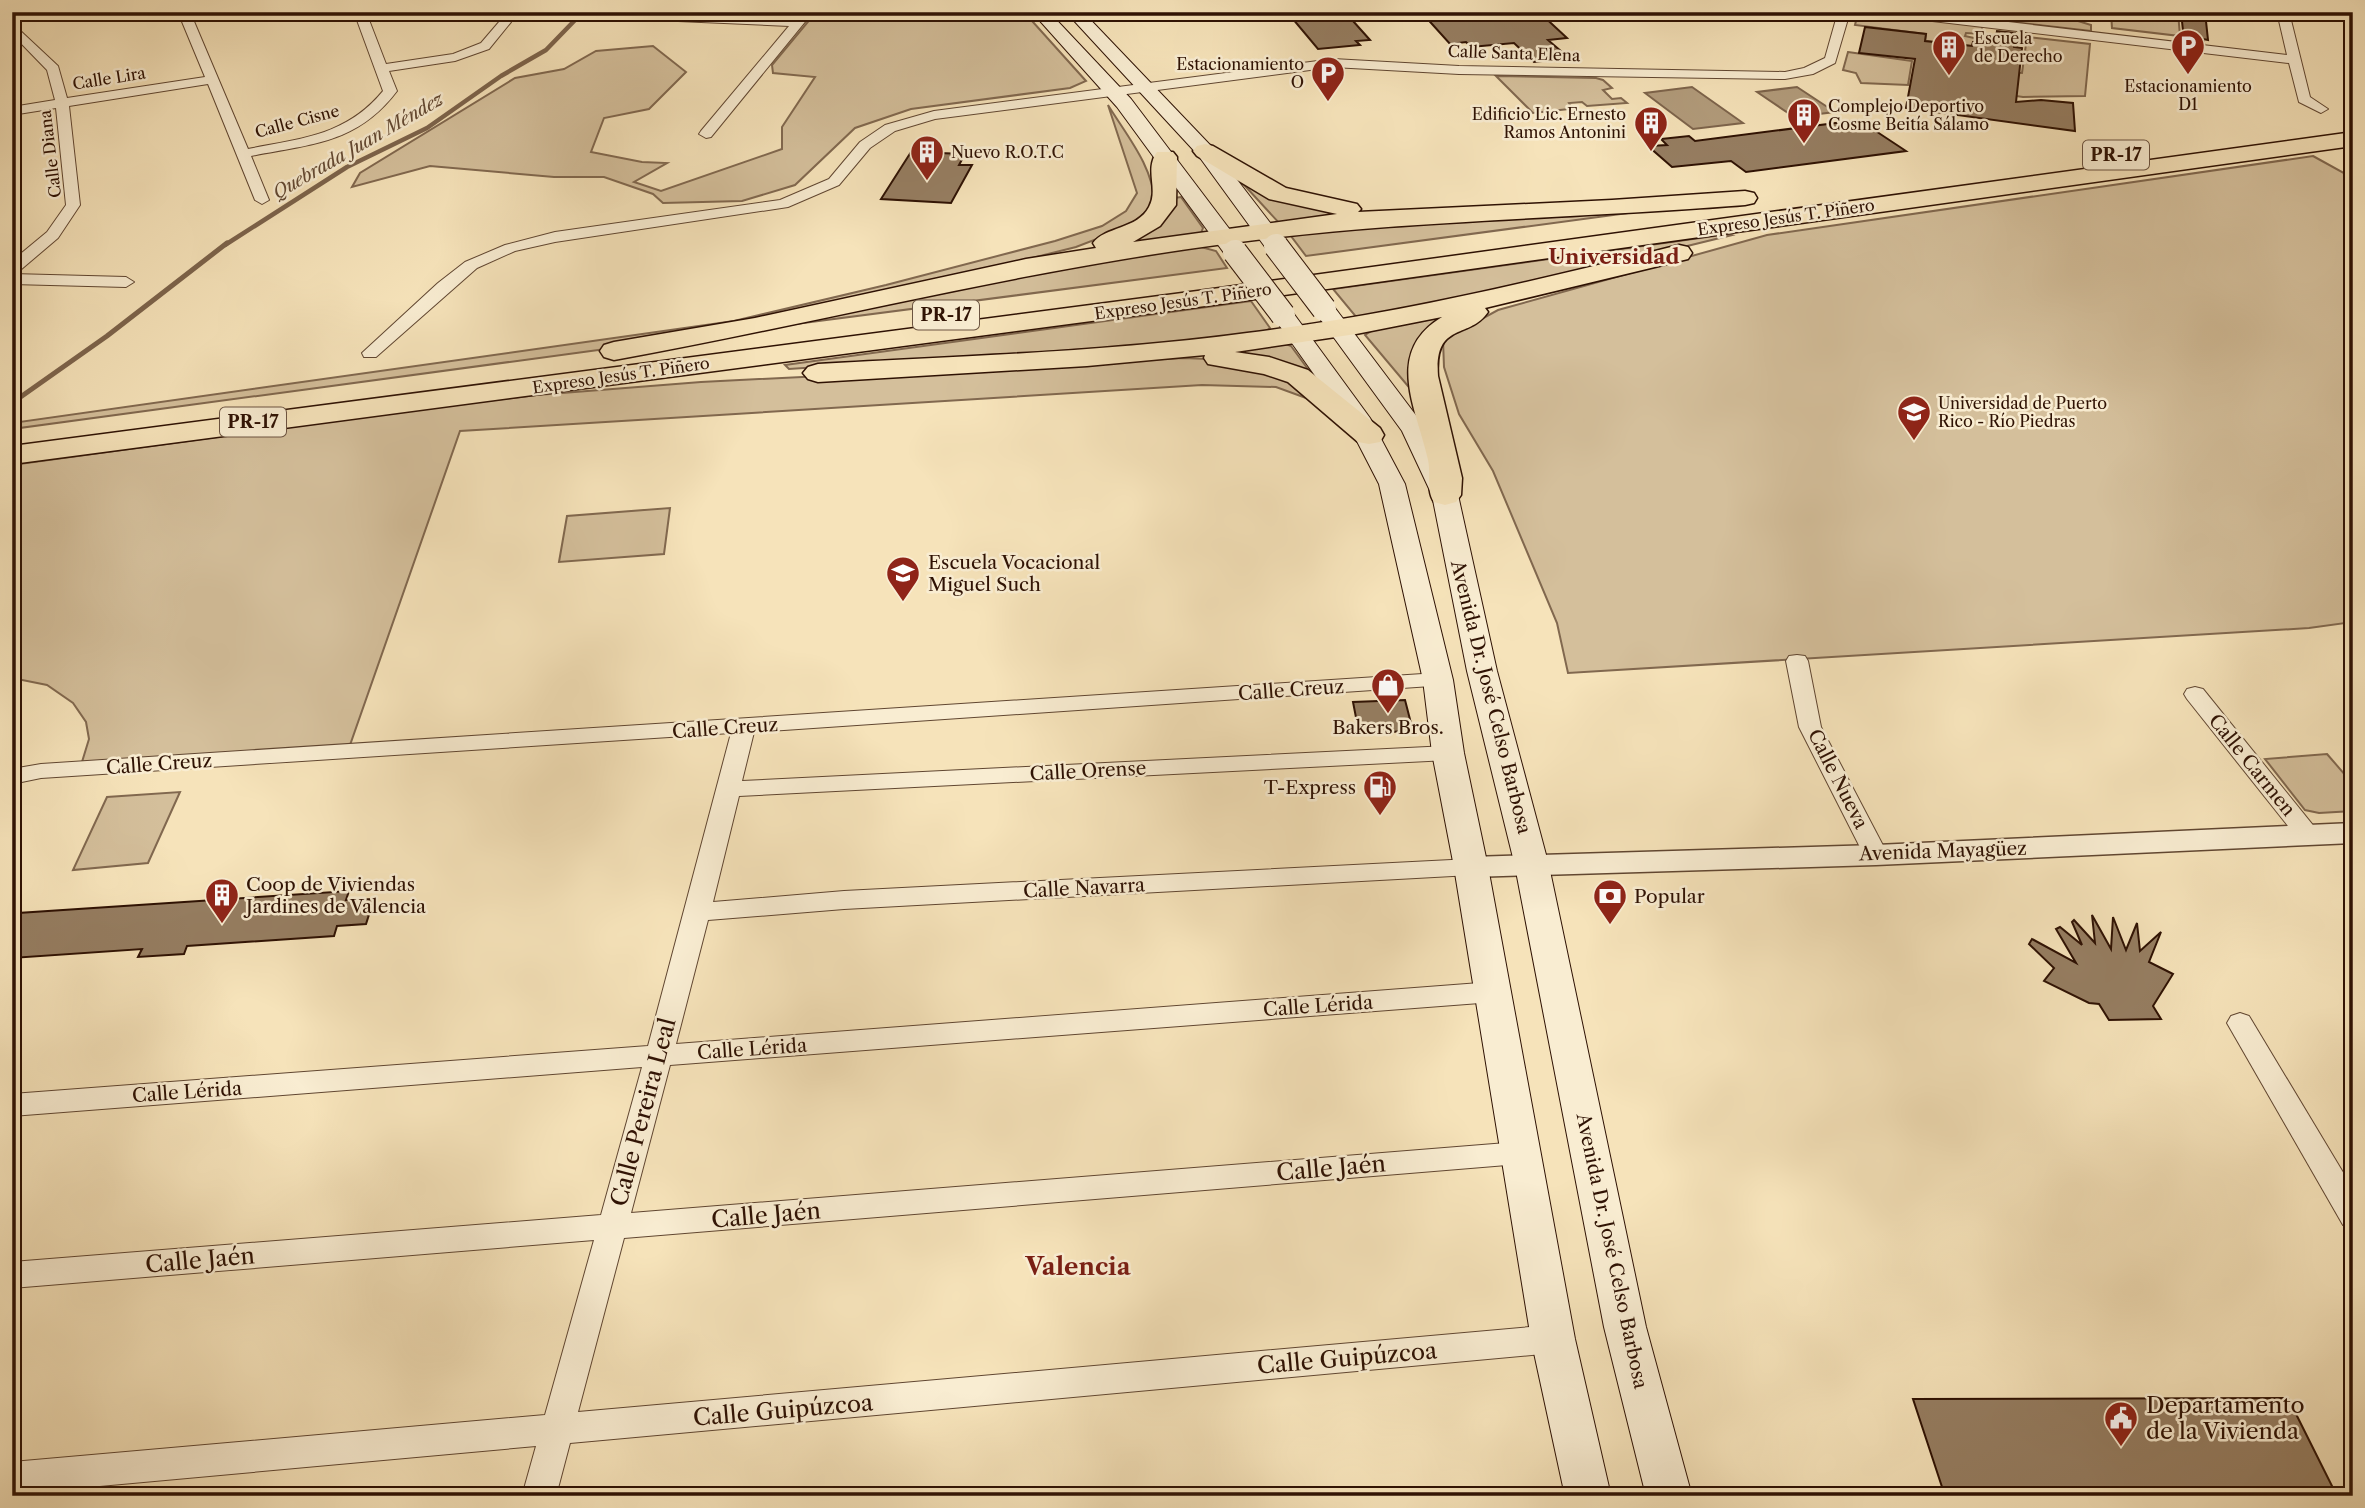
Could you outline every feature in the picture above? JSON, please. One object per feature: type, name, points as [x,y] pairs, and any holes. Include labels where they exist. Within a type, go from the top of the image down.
[{"type":"highway","name":"Expreso Jesús T. Piñero","points":[[12,455],[325,412],[496,382],[1016,307],[2353,122]]},
{"type":"highway","name":"Expreso Jesús T. Piñero","points":[[12,436],[1205,298],[2353,139]]},
{"type":"highway","points":[[1205,151],[1278,194],[1319,204],[1376,211],[1466,214]]},
{"type":"highway","points":[[496,382],[1027,267],[1122,239],[1160,213],[1165,197],[1160,169],[1165,157]]},
{"type":"highway","points":[[1027,267],[1229,244],[1353,220],[1669,204],[1880,188]]},
{"type":"highway","points":[[1041,359],[1202,347],[1290,325],[1449,309],[1744,237],[1883,212],[1947,195]]},
{"type":"highway","points":[[1446,495],[1446,475],[1423,370],[1424,350],[1437,333],[1459,319],[1539,289]]},
{"type":"highway","points":[[496,382],[1041,359],[1202,357],[1269,366],[1298,376],[1369,435]]},
{"type":"main road","points":[[1040,12],[1111,90],[1165,157],[1290,325],[1369,435],[1384,461],[1392,484],[1438,680],[1448,753],[1471,867],[1553,1339],[1588,1496]]},
{"type":"main road","name":"Avenida Dr. José Celso Barbosa","points":[[1074,12],[1205,151],[1414,430],[1446,495],[1482,671],[1532,866],[1625,1327],[1669,1496]]},
{"type":"street","points":[[184,12],[262,200]]},
{"type":"street","name":"Calle Cisne","points":[[242,153],[319,137],[345,128],[369,116],[390,91],[359,12]]},
{"type":"street","points":[[383,68],[455,57],[485,46],[505,22],[502,12]]},
{"type":"street","points":[[667,12],[678,18],[797,23]]},
{"type":"street","points":[[706,134],[807,12]]},
{"type":"street","name":"Calle Santa Elena","points":[[1145,86],[1333,63],[1603,74],[1768,77],[1795,75],[1815,70],[1831,60],[1844,12]]},
{"type":"street","points":[[1890,12],[2295,60]]},
{"type":"street","points":[[2283,12],[2304,99],[2321,109]]},
{"type":"street","name":"Calle Diana","points":[[12,27],[53,69],[62,103],[73,205],[53,235],[12,269]]},
{"type":"street","name":"Calle Lira","points":[[12,111],[211,80]]},
{"type":"street","points":[[370,353],[471,265],[510,248],[555,237],[783,204],[834,182],[865,145],[890,128],[909,121],[981,108],[1145,86]]},
{"type":"street","points":[[12,279],[126,282]]},
{"type":"street","name":"Calle Nueva","points":[[1797,661],[1810,727],[1876,855]]},
{"type":"street","name":"Calle Creuz","points":[[12,777],[41,771],[1438,680]]},
{"type":"street","name":"Calle Carmen","points":[[2195,694],[2308,835]]},
{"type":"street","name":"Calle Pereira Leal","points":[[540,1496],[698,912],[744,727]]},
{"type":"street","name":"Calle Orense","points":[[727,789],[1448,753]]},
{"type":"street","name":"Avenida Mayagüez","points":[[1471,867],[1876,855],[2353,833]]},
{"type":"street","name":"Calle Navarra","points":[[698,912],[844,900],[1471,867]]},
{"type":"street","name":"Calle Lérida","points":[[12,1105],[1493,992]]},
{"type":"street","points":[[2240,1023],[2353,1216]]},
{"type":"street","name":"Calle Jaén","points":[[12,1275],[1519,1153]]},
{"type":"street","name":"Calle Guipúzcoa","points":[[12,1478],[557,1431],[1553,1339]]},
{"type":"shaded area","points":[[816,12],[1024,12],[1086,81],[1070,88],[911,109],[855,128],[795,185],[742,201],[663,203],[653,194],[604,177],[554,177],[430,166],[352,187],[360,173],[515,78],[564,69],[596,51],[653,46],[686,72],[649,109],[604,118],[591,152],[642,162],[667,163],[634,182],[661,191],[782,149],[782,127],[815,77],[773,73],[772,65]]},
{"type":"shaded area","points":[[1869,12],[1982,26],[1982,34],[1966,33],[1965,36],[1983,40],[1982,43],[1973,42],[1972,46],[1925,41],[1926,34],[1855,25],[1858,13]]},
{"type":"shaded area","points":[[1926,12],[1991,12],[1996,13],[1996,16],[2018,18],[2019,12],[2078,12],[2078,21],[2091,25],[2091,31]]},
{"type":"shaded area","points":[[2111,12],[2178,12],[2180,36],[2112,28]]},
{"type":"shaded area","points":[[2027,37],[2090,44],[2085,96],[2023,97],[1988,92],[1991,71],[2022,73]]},
{"type":"shaded area","points":[[1848,52],[1912,61],[1908,85],[1861,83],[1856,73],[1843,70]]},
{"type":"shaded area","points":[[1496,76],[1596,78],[1612,88],[1603,90],[1612,99],[1621,98],[1627,103],[1587,106],[1582,102],[1569,103],[1572,108],[1533,113]]},
{"type":"shaded area","points":[[1692,87],[1743,123],[1693,129],[1645,93]]},
{"type":"shaded area","points":[[1797,87],[1835,112],[1794,117],[1757,92]]},
{"type":"shaded area","points":[[1108,105],[1144,164],[1155,204],[1128,227],[1076,247],[892,293],[613,348],[12,429],[12,423],[734,321],[1055,241],[1102,226],[1126,211],[1137,193]]},
{"type":"shaded area","name":"Universidad de Puerto Rico - Río Piedras","points":[[2313,156],[2353,178],[2353,622],[2309,628],[1568,673],[1557,623],[1493,471],[1459,414],[1444,367],[1443,340],[1498,310],[1767,235]]},
{"type":"shaded area","points":[[1235,175],[1351,212],[1280,224]]},
{"type":"shaded area","points":[[1181,197],[1203,228],[1201,233],[1122,247],[1174,198]]},
{"type":"shaded area","points":[[1643,211],[1306,256],[1291,236],[1298,232]]},
{"type":"shaded area","points":[[1732,235],[1459,302],[1357,318],[1333,289]]},
{"type":"shaded area","points":[[1201,247],[1216,251],[1227,268],[780,326],[1121,257]]},
{"type":"shaded area","points":[[1251,301],[1270,328],[1264,333],[1148,345],[789,369],[785,365]]},
{"type":"shaded area","points":[[1448,316],[1418,398],[1365,335],[1373,330]]},
{"type":"shaded area","points":[[1286,344],[1291,346],[1313,376],[1218,351]]},
{"type":"shaded area","points":[[1184,358],[1230,360],[1282,371],[1317,402],[1276,387],[1202,385],[460,431],[350,745],[82,762],[89,739],[86,722],[73,703],[47,685],[12,678],[12,465],[537,395],[701,382]]},
{"type":"shaded area","points":[[670,508],[664,554],[559,562],[567,516]]},
{"type":"shaded area","points":[[2327,754],[2353,784],[2353,811],[2319,813],[2305,810],[2265,759]]},
{"type":"shaded area","points":[[180,792],[148,863],[73,870],[107,797]]},
{"type":"building","points":[[1287,12],[1345,12],[1370,40],[1356,41],[1360,45],[1318,49]]},
{"type":"building","points":[[1539,12],[1567,38],[1548,40],[1569,58],[1534,62],[1514,43],[1471,47],[1466,42],[1450,44],[1423,14]]},
{"type":"building","points":[[2181,12],[2205,12],[2208,40],[2203,39],[2204,43],[2184,40]]},
{"type":"building","name":"Escuela de Derecho","points":[[1865,27],[1926,34],[1925,41],[1972,46],[1973,42],[1995,44],[1997,31],[2015,33],[2014,47],[2022,48],[2016,102],[2041,100],[2073,103],[2075,131],[1906,108],[1915,59],[1859,53]]},
{"type":"building","name":"Complejo Deportivo Cosme Beitía Sálamo","points":[[1859,120],[1906,151],[1746,172],[1731,161],[1672,167],[1648,146],[1667,145],[1661,139],[1689,136],[1695,141]]},
{"type":"building","name":"Nuevo R.O.T.C","points":[[911,152],[965,154],[959,165],[972,165],[951,203],[881,199]]},
{"type":"building","name":"Bakers Bros.","points":[[1405,700],[1413,731],[1359,733],[1353,702]]},
{"type":"building","name":"Coop de Viviendas Jardines de Valencia","points":[[349,891],[346,900],[374,899],[366,924],[337,926],[334,936],[187,946],[184,954],[138,957],[142,949],[12,958],[12,925],[18,913]]},
{"type":"building","points":[[2092,915],[2111,949],[2113,917],[2126,950],[2137,923],[2140,951],[2161,932],[2149,962],[2173,974],[2153,1006],[2161,1019],[2109,1020],[2099,1004],[2089,1003],[2044,981],[2054,968],[2029,944],[2032,939],[2076,963],[2056,929],[2060,927],[2082,945],[2072,922],[2074,920],[2095,943]]},
{"type":"building","name":"Departamento de la Vivienda","points":[[2288,1398],[2337,1496],[1945,1496],[1913,1399]]},
{"type":"waterway","name":"Quebrada Juan Méndez","points":[[225,245],[347,167],[427,128],[501,76],[546,50],[577,18],[576,12]]},
{"type":"waterway","name":"Quebrada Juan Méndez","points":[[12,403],[107,336],[227,243]]},
{"type":"place","name":"Estacionamiento D1","points":[[2188,76]]},
{"type":"place","name":"Escuela de Derecho","points":[[1949,77]]},
{"type":"place","name":"Estacionamiento O","points":[[1328,103]]},
{"type":"place","name":"Complejo Deportivo Cosme Beitía Sálamo","points":[[1804,145]]},
{"type":"place","name":"Edificio Lic. Ernesto Ramos Antonini","points":[[1651,153]]},
{"type":"place","name":"Nuevo R.O.T.C","points":[[927,182]]},
{"type":"place","name":"Universidad de Puerto Rico - Río Piedras","points":[[1914,442]]},
{"type":"place","name":"Escuela Vocacional Miguel Such","points":[[903,603]]},
{"type":"place","name":"Bakers Bros.","points":[[1388,715]]},
{"type":"place","name":"T-Express","points":[[1380,817]]},
{"type":"place","name":"Coop de Viviendas Jardines de Valencia","points":[[222,925]]},
{"type":"place","name":"Popular","points":[[1610,926]]},
{"type":"place","name":"Departamento de la Vivienda","points":[[2121,1448]]},
{"type":"district","name":"Universidad","points":[[1614,256]]},
{"type":"district","name":"Valencia","points":[[1078,1266]]}]
